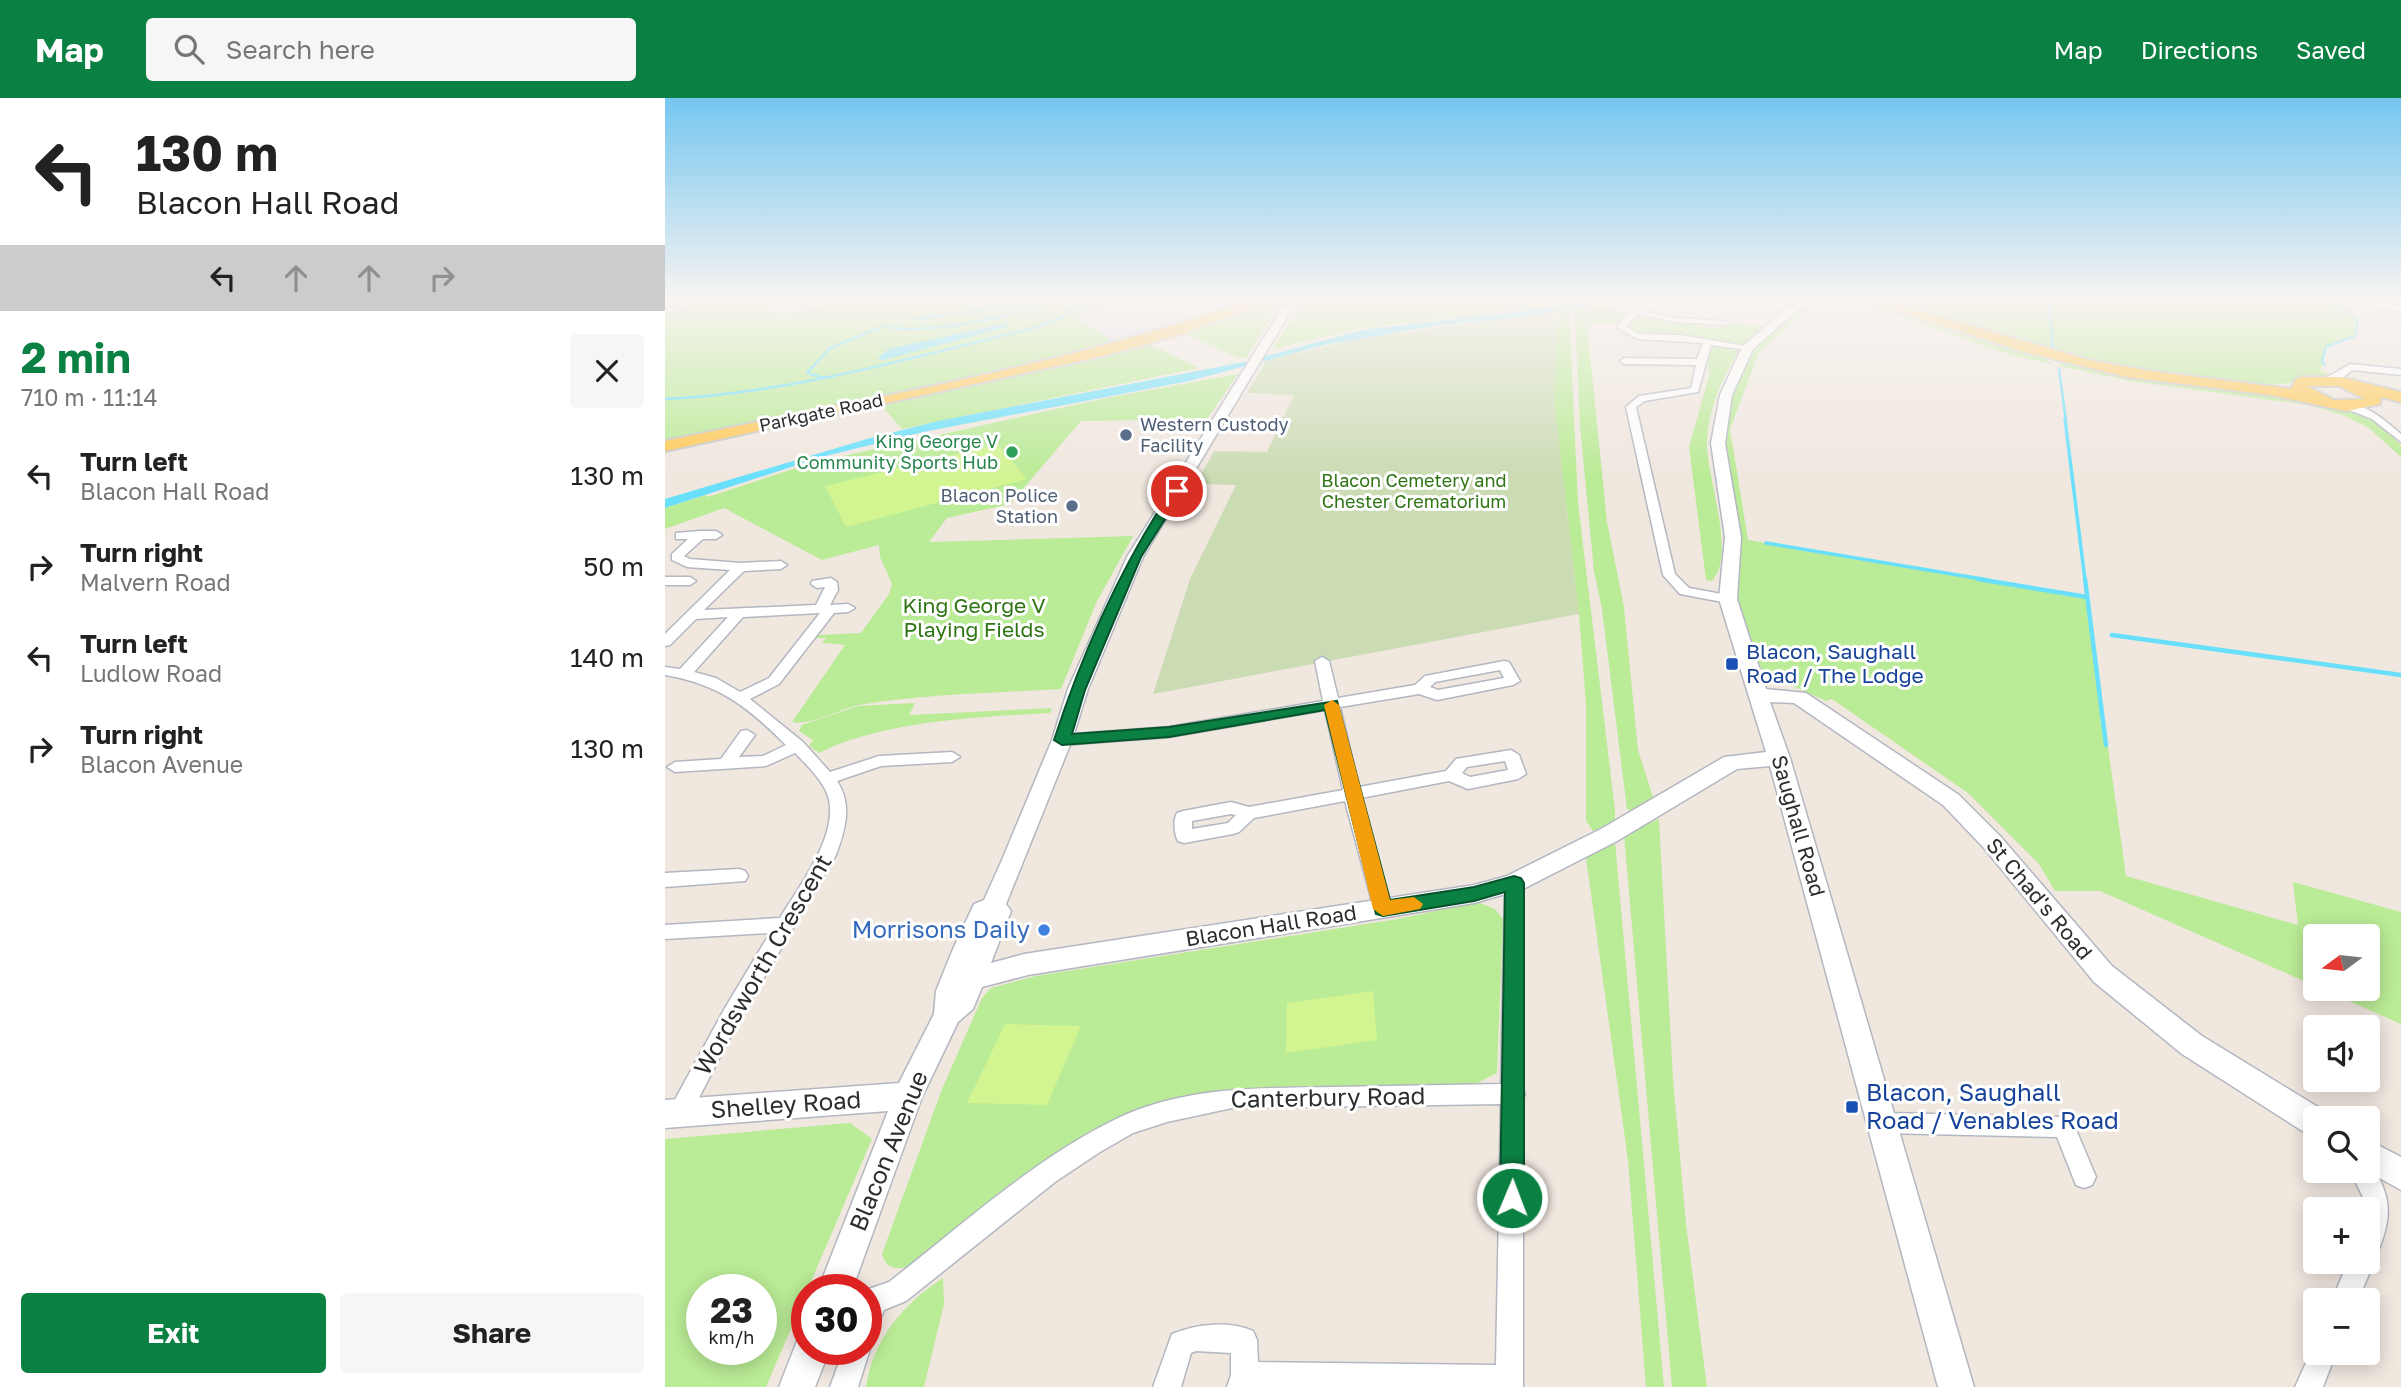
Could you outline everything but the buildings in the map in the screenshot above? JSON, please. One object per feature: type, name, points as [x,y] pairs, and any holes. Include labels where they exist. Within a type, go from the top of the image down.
[{"type":"main road","name":"Parkgate Road","points":[[665,446],[1079,357]]},
{"type":"main road","points":[[2058,357],[2178,380],[2265,389],[2345,405],[2374,406],[2401,398]]},
{"type":"main road","points":[[2298,387],[2305,381],[2335,377],[2372,394],[2374,406]]},
{"type":"main road","points":[[2265,389],[2298,387],[2318,399]]},
{"type":"main road","points":[[2356,387],[2401,398]]},
{"type":"street","name":"Blacon Avenue","points":[[841,1274],[908,1096],[948,1014],[963,1001],[965,974],[998,910],[993,906],[1062,740],[1078,690],[1135,557],[1258,357]]},
{"type":"street","points":[[1703,357],[1702,373],[1692,392],[1641,399],[1631,407],[1669,575],[1685,590],[1728,599]]},
{"type":"street","name":"Saughall Road","points":[[1743,357],[1726,395],[1718,443],[1733,537],[1728,599],[1779,758],[1956,1387]]},
{"type":"street","points":[[1624,361],[1702,362]]},
{"type":"street","points":[[2335,377],[2346,368],[2355,366],[2401,372]]},
{"type":"street","points":[[2374,406],[2401,439]]},
{"type":"street","points":[[680,536],[716,535]]},
{"type":"street","points":[[700,536],[676,557],[687,563],[740,567],[781,565]]},
{"type":"street","points":[[665,642],[740,567]]},
{"type":"street","points":[[665,582],[690,580]]},
{"type":"street","points":[[740,698],[774,681],[825,609],[831,590],[830,581]]},
{"type":"street","points":[[692,615],[848,608]]},
{"type":"street","points":[[684,674],[739,613]]},
{"type":"street","points":[[1322,661],[1352,794],[1383,909]]},
{"type":"street","points":[[1062,740],[1169,732],[1420,689],[1437,695],[1513,681],[1504,665],[1430,679],[1420,689]]},
{"type":"street","name":"Wordsworth Crescent","points":[[665,671],[712,682],[740,698],[797,746],[827,779],[838,801],[835,830],[827,855],[673,1113]]},
{"type":"street","name":"St Chad's Road","points":[[1759,695],[1799,698],[1807,702],[1951,800],[1992,842],[2103,974],[2192,1045],[2303,1114]]},
{"type":"street","points":[[726,764],[747,735]]},
{"type":"street","points":[[675,767],[767,761],[797,746]]},
{"type":"street","points":[[827,779],[879,761],[953,757]]},
{"type":"street","name":"Blacon Hall Road","points":[[965,974],[1013,970],[1024,965],[1474,894],[1514,883],[1609,835],[1732,762],[1779,758]]},
{"type":"street","points":[[1249,813],[1451,775]]},
{"type":"street","points":[[668,884],[739,876]]},
{"type":"street","points":[[1167,1387],[1181,1343],[1195,1338],[1244,1340],[1243,1381],[1509,1383],[1514,1094],[1514,883]]},
{"type":"street","points":[[665,932],[785,925]]},
{"type":"street","name":"Canterbury Road","points":[[882,1302],[1047,1174],[1127,1125],[1167,1112],[1233,1098],[1514,1094]]},
{"type":"street","name":"Shelley Road","points":[[673,1113],[908,1096]]},
{"type":"street","points":[[1883,1123],[2064,1127],[2084,1177]]},
{"type":"street","points":[[2380,1162],[2401,1175]]},
{"type":"street","points":[[797,1387],[805,1365]]},
{"type":"street","points":[[844,1387],[852,1365]]},
{"type":"street","points":[[2309,1387],[2318,1365]]},
{"type":"green space","points":[[665,357],[1061,357],[665,442]]},
{"type":"green space","points":[[1105,357],[1176,357],[1199,368],[902,429],[881,405]]},
{"type":"green space","name":"Blacon Cemetery and Chester Crematorium","points":[[1279,357],[1556,357],[1554,400],[1579,614],[1153,694],[1190,579],[1236,485],[1196,484],[1214,451],[1267,452],[1294,395],[1247,393],[1267,360]]},
{"type":"green space","points":[[1556,357],[1571,357],[1578,503],[1615,810],[1615,821],[1593,831],[1586,821],[1586,705],[1579,614],[1554,400]]},
{"type":"green space","points":[[1577,357],[1590,357],[1607,522],[1624,607],[1638,750],[1654,800],[1632,811],[1627,809],[1602,609],[1594,571],[1580,426]]},
{"type":"green space","points":[[1708,357],[1735,357],[1717,394],[1708,429],[1708,457],[1719,514],[1722,553],[1719,569],[1712,581],[1706,580],[1689,447],[1709,376]]},
{"type":"green space","points":[[1749,357],[1757,357],[1730,429],[1748,540],[2087,597],[2126,876],[2298,925],[2293,882],[2401,912],[2401,1024],[2349,1001],[2380,1001],[2380,924],[2303,924],[2303,981],[2100,891],[2055,891],[2039,864],[1968,793],[1832,699],[1826,701],[1763,672],[1736,608],[1725,428],[1731,394]]},
{"type":"green space","points":[[2020,357],[2042,357],[2053,364]]},
{"type":"green space","points":[[2081,357],[2324,357],[2321,371],[2329,374],[2326,377],[2284,384],[2222,382],[2176,377]]},
{"type":"green space","points":[[2063,363],[2117,373],[2273,392],[2330,404],[2373,420],[2401,445],[2401,457],[2369,428],[2343,415],[2309,405],[2130,381],[2059,366]]},
{"type":"green space","name":"King George V Playing Fields","points":[[1238,374],[1207,419],[1081,421],[1010,504],[947,518],[929,542],[1133,536],[1097,601],[1061,689],[889,701],[856,706],[810,721],[792,722],[845,645],[822,643],[826,638],[816,638],[819,635],[861,633],[889,594],[892,584],[880,557],[879,545],[822,560],[724,508],[665,529],[665,508],[706,495],[708,497],[811,463],[1106,398]]},
{"type":"green space","points":[[997,444],[1027,479],[846,527],[825,486]]},
{"type":"green space","points":[[915,703],[909,715],[1052,708],[1050,713],[962,719],[901,727],[844,742],[819,753],[809,746],[813,740],[799,731],[802,725],[858,706]]},
{"type":"green space","points":[[1659,819],[1673,1079],[1686,1224],[1707,1387],[1672,1387],[1624,834]]},
{"type":"green space","points":[[1615,842],[1664,1387],[1646,1387],[1628,1160],[1586,858]]},
{"type":"green space","points":[[1478,902],[1495,909],[1503,919],[1497,1073],[1467,1088],[1146,1112],[914,1266],[895,1268],[884,1260],[882,1254],[942,1089],[982,998],[991,988],[1036,976],[1398,919]]},
{"type":"green space","points":[[1373,991],[1377,1040],[1286,1053],[1287,1003]]},
{"type":"green space","points":[[1005,1024],[1081,1026],[1047,1105],[967,1103]]},
{"type":"green space","points":[[850,1123],[872,1139],[814,1274],[791,1274],[791,1329],[777,1361],[777,1274],[686,1274],[686,1365],[775,1365],[766,1387],[665,1387],[665,1139]]},
{"type":"green space","points":[[943,1278],[944,1304],[924,1387],[866,1387],[871,1365],[882,1365],[883,1338],[903,1311]]},
{"type":"water","points":[[1262,357],[1279,357],[1189,381],[928,431],[825,456],[665,508],[665,499],[867,439],[938,421]]},
{"type":"waterway","points":[[822,357],[807,373],[824,378]]},
{"type":"waterway","points":[[824,378],[915,357]]},
{"type":"waterway","points":[[2323,357],[2325,365]]},
{"type":"waterway","points":[[2059,369],[2066,421]]},
{"type":"waterway","points":[[665,399],[759,389],[824,378]]},
{"type":"waterway","points":[[2065,419],[2085,580]]},
{"type":"waterway","points":[[1766,543],[1988,580]]},
{"type":"waterway","points":[[1978,579],[2087,597]]},
{"type":"waterway","points":[[2085,579],[2106,745]]},
{"type":"waterway","points":[[2112,635],[2401,675]]},
{"type":"slow traffic","points":[[1332,705],[1352,794],[1383,909],[1414,904]]},
{"type":"place","name":"Western Custody Facility","points":[[1126,435]]},
{"type":"place","name":"King George V Community Sports Hub","points":[[1012,452]]},
{"type":"place","name":"Blacon Police Station","points":[[1072,506]]},
{"type":"place","name":"Blacon, Saughall Road / The Lodge","points":[[1732,664]]},
{"type":"place","name":"Morrisons Daily","points":[[1044,930]]},
{"type":"place","name":"Blacon, Saughall Road / Venables Road","points":[[1852,1107]]},
{"type":"route","points":[[1177,491],[1135,557],[1078,690],[1062,740],[1169,732],[1332,704],[1352,794],[1383,909],[1474,894],[1514,883],[1512,1198]]}]
